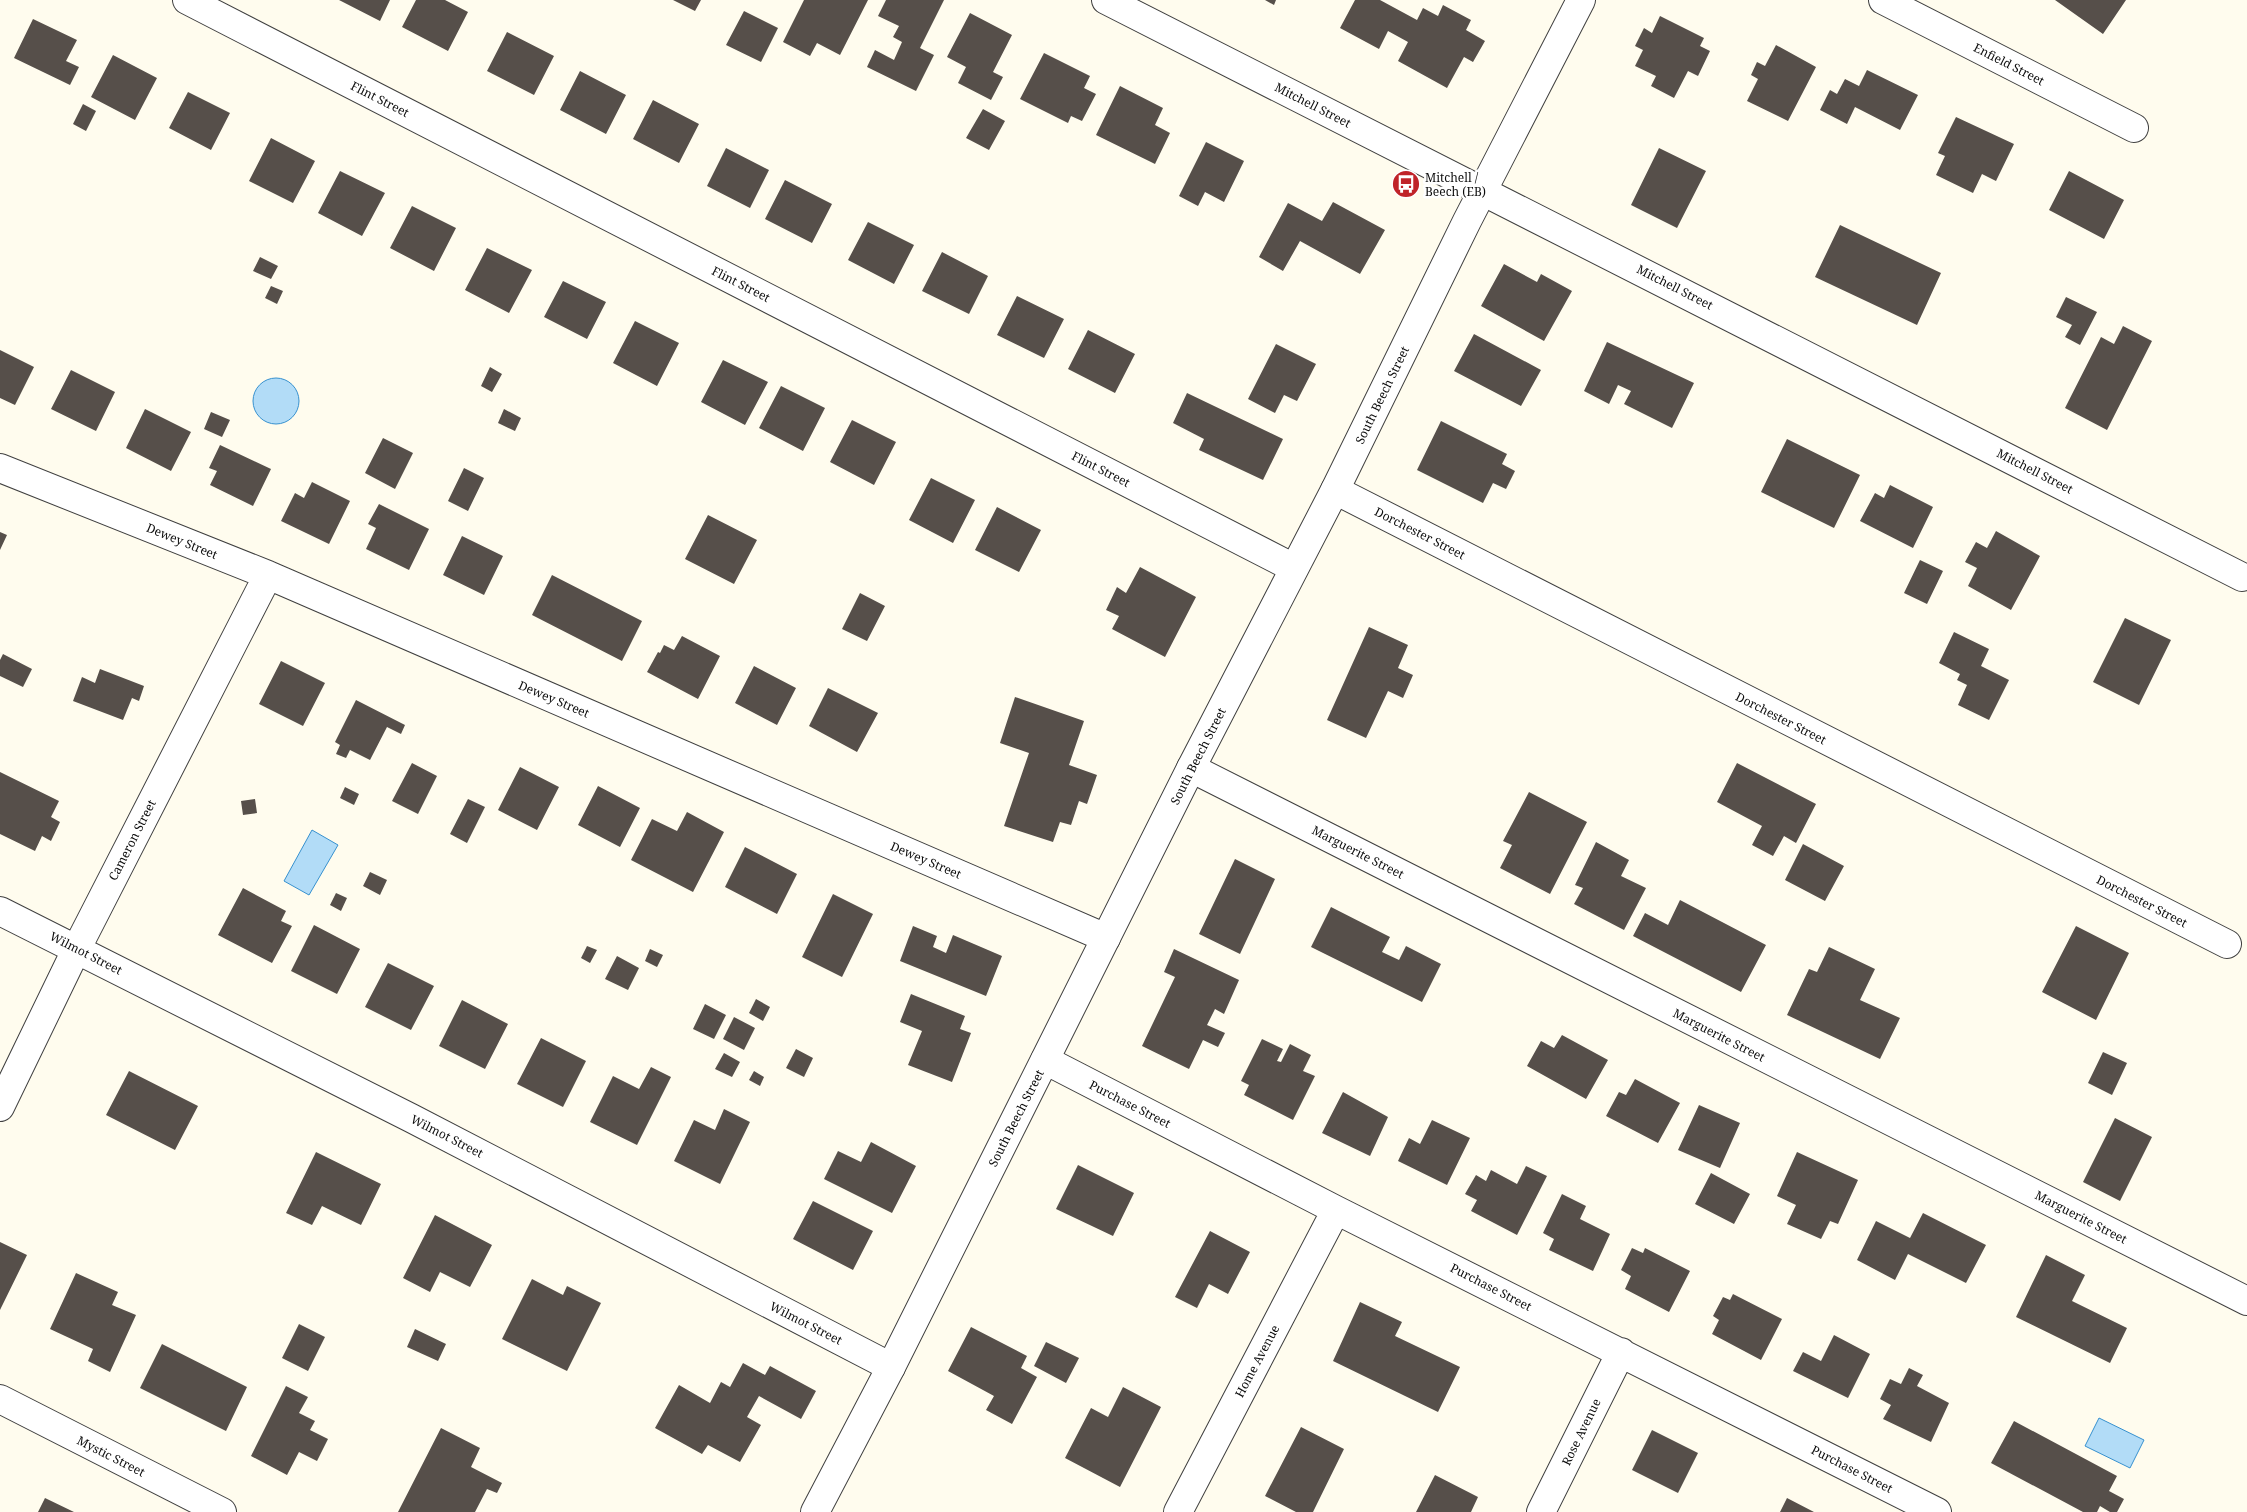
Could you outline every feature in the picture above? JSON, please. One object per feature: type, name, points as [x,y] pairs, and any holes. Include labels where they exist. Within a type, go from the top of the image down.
[{"type":"street","name":"Flint Street","points":[[187,0],[1294,568]]},
{"type":"street","name":"Mitchell Street","points":[[1106,0],[2242,577]]},
{"type":"street","name":"South Beech Street","points":[[815,1512],[892,1367],[1191,768],[1335,490],[1483,191],[1581,0]]},
{"type":"street","name":"Enfield Street","points":[[1883,0],[2134,128]]},
{"type":"street","name":"Dewey Street","points":[[0,468],[268,575],[1106,938]]},
{"type":"street","name":"Dorchester Street","points":[[1335,490],[2227,944]]},
{"type":"street","name":"Cameron Street","points":[[0,1108],[77,948],[268,575]]},
{"type":"street","name":"Marguerite Street","points":[[1191,768],[2247,1301]]},
{"type":"street","name":"Wilmot Street","points":[[0,911],[77,948],[411,1118],[892,1367]]},
{"type":"street","name":"Purchase Street","points":[[1045,1060],[1336,1210],[1620,1352],[1903,1504],[1937,1512]]},
{"type":"street","name":"Home Avenue","points":[[1178,1512],[1336,1210]]},
{"type":"street","name":"Rose Avenue","points":[[1541,1512],[1620,1352]]},
{"type":"street","name":"Mystic Street","points":[[0,1399],[222,1512]]},
{"type":"water","points":[[276,378],[289,382],[295,388],[299,401],[295,414],[289,420],[276,424],[263,420],[257,414],[253,401],[257,388],[263,382]]},
{"type":"water","points":[[312,830],[338,845],[309,895],[284,881]]},
{"type":"water","points":[[2099,1418],[2144,1440],[2130,1468],[2085,1446]]},
{"type":"building","points":[[339,0],[390,0],[380,21]]},
{"type":"building","points":[[416,0],[445,0],[468,12],[448,51],[402,27]]},
{"type":"building","points":[[673,0],[701,0],[695,11]]},
{"type":"building","points":[[804,0],[868,0],[840,55],[817,43],[810,56],[783,42]]},
{"type":"building","points":[[886,0],[944,0],[920,48],[934,55],[916,91],[867,67],[875,50],[894,60],[902,42],[893,37],[899,26],[878,16]]},
{"type":"building","points":[[1265,0],[1276,0],[1274,5]]},
{"type":"building","points":[[1355,0],[1380,0],[1417,20],[1423,8],[1438,16],[1443,5],[1471,20],[1466,30],[1485,41],[1473,62],[1464,57],[1447,88],[1398,61],[1408,42],[1388,31],[1379,49],[1340,28]]},
{"type":"building","points":[[2055,0],[2126,0],[2103,34]]},
{"type":"building","points":[[744,11],[778,28],[761,62],[726,45]]},
{"type":"building","points":[[970,13],[1012,35],[993,72],[1003,77],[991,100],[958,83],[966,67],[947,57]]},
{"type":"building","points":[[1660,16],[1704,38],[1700,46],[1710,51],[1698,76],[1688,71],[1674,98],[1651,86],[1656,76],[1635,66],[1643,50],[1635,46],[1644,28],[1652,33]]},
{"type":"building","points":[[33,19],[77,40],[66,61],[79,67],[70,85],[14,58]]},
{"type":"building","points":[[507,32],[554,56],[534,95],[487,71]]},
{"type":"building","points":[[1776,45],[1816,67],[1788,121],[1747,101],[1758,79],[1751,75],[1757,62],[1765,66]]},
{"type":"building","points":[[1044,53],[1090,76],[1084,88],[1096,94],[1082,121],[1071,116],[1068,123],[1020,99]]},
{"type":"building","points":[[113,55],[157,78],[135,120],[91,97]]},
{"type":"building","points":[[1867,70],[1918,95],[1900,130],[1855,107],[1847,124],[1820,110],[1830,90],[1837,94],[1845,79],[1859,86]]},
{"type":"building","points":[[580,71],[626,95],[606,134],[560,110]]},
{"type":"building","points":[[1120,86],[1163,108],[1155,125],[1170,133],[1155,164],[1096,135]]},
{"type":"building","points":[[188,92],[230,113],[211,150],[169,128]]},
{"type":"building","points":[[653,100],[699,124],[679,163],[633,139]]},
{"type":"building","points":[[83,104],[96,111],[86,131],[73,124]]},
{"type":"building","points":[[983,109],[1005,121],[989,150],[966,138]]},
{"type":"building","points":[[1956,117],[2014,144],[1996,181],[1982,174],[1973,193],[1936,175],[1945,156],[1938,153]]},
{"type":"building","points":[[271,138],[315,161],[293,203],[249,181]]},
{"type":"building","points":[[1206,142],[1244,161],[1224,202],[1205,192],[1198,206],[1179,196]]},
{"type":"building","points":[[726,148],[769,170],[750,208],[707,186]]},
{"type":"building","points":[[1659,148],[1706,171],[1677,228],[1631,205]]},
{"type":"building","points":[[340,171],[385,193],[362,236],[318,213]]},
{"type":"building","points":[[2069,171],[2124,200],[2104,239],[2049,210]]},
{"type":"building","points":[[785,180],[832,204],[812,243],[765,219]]},
{"type":"building","points":[[1333,202],[1385,230],[1360,274],[1300,241],[1283,271],[1259,257],[1288,203],[1322,221]]},
{"type":"building","points":[[412,206],[456,228],[434,271],[390,248]]},
{"type":"building","points":[[868,222],[914,245],[894,284],[848,260]]},
{"type":"building","points":[[1840,225],[1941,273],[1917,325],[1815,277]]},
{"type":"building","points":[[487,248],[532,270],[509,313],[465,290]]},
{"type":"building","points":[[942,252],[988,276],[969,314],[922,291]]},
{"type":"building","points":[[260,257],[278,266],[271,279],[253,271]]},
{"type":"building","points":[[1504,264],[1537,282],[1541,274],[1572,291],[1544,341],[1481,306]]},
{"type":"building","points":[[563,281],[606,302],[587,339],[544,317]]},
{"type":"building","points":[[271,286],[283,291],[277,304],[265,298]]},
{"type":"building","points":[[1017,296],[1064,319],[1044,358],[997,335]]},
{"type":"building","points":[[2066,297],[2097,312],[2080,345],[2065,337],[2072,325],[2056,317]]},
{"type":"building","points":[[635,321],[679,343],[657,386],[613,363]]},
{"type":"building","points":[[2123,326],[2152,341],[2107,430],[2065,408],[2101,337],[2114,344]]},
{"type":"building","points":[[1088,330],[1135,354],[1115,393],[1068,369]]},
{"type":"building","points":[[1474,334],[1541,370],[1521,406],[1454,371]]},
{"type":"building","points":[[1607,342],[1694,383],[1672,428],[1624,404],[1631,391],[1618,385],[1609,404],[1584,391]]},
{"type":"building","points":[[1276,344],[1316,364],[1297,401],[1284,395],[1275,413],[1248,399]]},
{"type":"building","points":[[0,350],[34,367],[15,405],[0,398]]},
{"type":"building","points":[[723,360],[768,382],[745,425],[701,402]]},
{"type":"building","points":[[490,367],[502,374],[492,392],[481,386]]},
{"type":"building","points":[[71,370],[115,392],[96,431],[51,409]]},
{"type":"building","points":[[781,386],[825,408],[803,451],[759,428]]},
{"type":"building","points":[[1187,393],[1283,439],[1263,480],[1199,450],[1204,439],[1173,423]]},
{"type":"building","points":[[145,409],[191,432],[171,471],[126,448]]},
{"type":"building","points":[[504,409],[521,418],[515,431],[498,423]]},
{"type":"building","points":[[211,412],[230,420],[222,437],[204,429]]},
{"type":"building","points":[[852,420],[896,442],[874,485],[830,462]]},
{"type":"building","points":[[1441,421],[1507,454],[1502,464],[1515,471],[1506,489],[1493,483],[1483,503],[1417,470]]},
{"type":"building","points":[[383,438],[413,453],[395,489],[365,473]]},
{"type":"building","points":[[1787,439],[1860,475],[1834,528],[1761,492]]},
{"type":"building","points":[[220,445],[271,469],[253,506],[210,485],[217,471],[209,468]]},
{"type":"building","points":[[464,468],[484,478],[468,511],[448,501]]},
{"type":"building","points":[[931,478],[975,500],[953,543],[909,520]]},
{"type":"building","points":[[312,482],[350,501],[329,544],[281,521],[295,493],[304,498]]},
{"type":"building","points":[[1890,485],[1933,507],[1913,548],[1860,521],[1875,493],[1884,498]]},
{"type":"building","points":[[379,504],[429,529],[409,570],[366,549],[376,528],[368,524]]},
{"type":"building","points":[[997,507],[1041,530],[1019,572],[975,550]]},
{"type":"building","points":[[708,515],[757,540],[734,584],[685,559]]},
{"type":"building","points":[[1996,531],[2040,556],[2011,610],[1968,586],[1977,568],[1965,562],[1976,542],[1987,548]]},
{"type":"building","points":[[0,532],[7,535],[0,550]]},
{"type":"building","points":[[462,536],[503,556],[484,595],[443,575]]},
{"type":"building","points":[[1920,560],[1943,571],[1927,604],[1904,593]]},
{"type":"building","points":[[1140,567],[1196,597],[1165,657],[1112,629],[1119,616],[1106,610],[1117,587],[1126,593]]},
{"type":"building","points":[[552,575],[642,621],[622,661],[532,615]]},
{"type":"building","points":[[860,593],[885,606],[867,641],[842,629]]},
{"type":"building","points":[[2125,618],[2171,640],[2139,705],[2093,682]]},
{"type":"building","points":[[1369,627],[1408,645],[1398,668],[1413,675],[1403,698],[1388,691],[1366,738],[1327,720]]},
{"type":"building","points":[[1954,632],[1989,649],[1981,666],[2009,680],[1989,720],[1958,705],[1967,685],[1957,680],[1960,674],[1939,663]]},
{"type":"building","points":[[682,636],[720,656],[698,699],[647,672],[664,645],[674,650]]},
{"type":"building","points":[[3,654],[32,669],[23,687],[0,676],[0,660]]},
{"type":"building","points":[[281,661],[325,683],[303,726],[259,704]]},
{"type":"building","points":[[754,666],[796,688],[777,725],[735,703]]},
{"type":"building","points":[[100,669],[144,686],[139,701],[132,698],[123,720],[73,701],[82,677],[95,683]]},
{"type":"building","points":[[828,688],[878,713],[857,752],[809,726]]},
{"type":"building","points":[[1015,697],[1084,721],[1069,765],[1097,775],[1087,804],[1079,801],[1071,825],[1060,822],[1053,842],[1004,826],[1029,753],[1000,743]]},
{"type":"building","points":[[356,700],[405,725],[401,734],[387,727],[370,760],[350,750],[346,758],[336,754],[340,745],[335,742]]},
{"type":"building","points":[[412,763],[437,776],[418,814],[392,801]]},
{"type":"building","points":[[1737,763],[1816,804],[1796,843],[1784,836],[1773,856],[1752,845],[1762,826],[1717,802]]},
{"type":"building","points":[[520,767],[559,787],[537,830],[498,810]]},
{"type":"building","points":[[0,772],[59,801],[51,817],[60,822],[51,841],[42,836],[35,851],[0,834]]},
{"type":"building","points":[[598,786],[640,808],[620,847],[578,825]]},
{"type":"building","points":[[345,787],[359,794],[354,805],[340,798]]},
{"type":"building","points":[[1529,792],[1587,822],[1550,894],[1500,868],[1512,845],[1503,841]]},
{"type":"building","points":[[255,799],[257,813],[243,815],[241,801]]},
{"type":"building","points":[[468,799],[485,807],[467,843],[450,834]]},
{"type":"building","points":[[687,812],[724,832],[693,892],[631,860],[652,819],[677,831]]},
{"type":"building","points":[[1596,842],[1629,860],[1621,876],[1646,888],[1624,930],[1574,904],[1583,888],[1575,885]]},
{"type":"building","points":[[1803,844],[1844,866],[1825,901],[1785,880]]},
{"type":"building","points":[[745,847],[797,874],[777,914],[725,887]]},
{"type":"building","points":[[1235,859],[1275,879],[1240,954],[1199,934]]},
{"type":"building","points":[[370,872],[387,880],[380,895],[363,886]]},
{"type":"building","points":[[243,888],[286,911],[281,921],[292,926],[272,963],[218,935]]},
{"type":"building","points":[[336,893],[347,898],[341,911],[330,905]]},
{"type":"building","points":[[833,894],[873,914],[842,977],[802,957]]},
{"type":"building","points":[[1680,900],[1766,945],[1741,992],[1633,936],[1645,913],[1668,925]]},
{"type":"building","points":[[1331,907],[1390,937],[1382,952],[1399,960],[1406,946],[1441,964],[1422,1002],[1311,947]]},
{"type":"building","points":[[314,925],[360,949],[337,994],[291,971]]},
{"type":"building","points":[[913,926],[937,936],[933,947],[946,953],[953,935],[1002,956],[986,996],[900,961]]},
{"type":"building","points":[[2076,926],[2129,953],[2096,1020],[2042,992]]},
{"type":"building","points":[[587,946],[597,950],[590,963],[581,958]]},
{"type":"building","points":[[1829,947],[1875,969],[1860,1000],[1900,1018],[1880,1059],[1787,1015],[1809,969],[1817,972]]},
{"type":"building","points":[[650,949],[663,955],[657,967],[645,961]]},
{"type":"building","points":[[1174,949],[1239,980],[1224,1014],[1215,1009],[1207,1025],[1225,1033],[1218,1047],[1203,1040],[1189,1069],[1142,1046],[1175,977],[1164,972]]},
{"type":"building","points":[[617,956],[639,968],[628,990],[605,979]]},
{"type":"building","points":[[388,963],[434,986],[411,1030],[365,1007]]},
{"type":"building","points":[[911,994],[965,1016],[960,1029],[971,1033],[952,1082],[908,1065],[922,1031],[900,1022]]},
{"type":"building","points":[[756,999],[770,1007],[763,1021],[749,1013]]},
{"type":"building","points":[[462,1000],[508,1024],[485,1069],[439,1046]]},
{"type":"building","points":[[705,1004],[726,1015],[714,1039],[693,1029]]},
{"type":"building","points":[[734,1017],[755,1028],[744,1050],[723,1039]]},
{"type":"building","points":[[1562,1035],[1608,1060],[1586,1099],[1527,1066],[1541,1041],[1554,1048]]},
{"type":"building","points":[[541,1038],[586,1061],[563,1107],[517,1084]]},
{"type":"building","points":[[1262,1039],[1283,1049],[1277,1061],[1281,1062],[1290,1044],[1311,1055],[1303,1071],[1315,1076],[1293,1120],[1244,1095],[1249,1085],[1241,1081]]},
{"type":"building","points":[[796,1049],[813,1058],[804,1077],[786,1068]]},
{"type":"building","points":[[2103,1052],[2127,1063],[2112,1095],[2088,1083]]},
{"type":"building","points":[[724,1053],[740,1062],[732,1077],[715,1069]]},
{"type":"building","points":[[651,1067],[671,1077],[637,1145],[590,1122],[613,1076],[639,1089]]},
{"type":"building","points":[[129,1071],[198,1106],[175,1150],[106,1115]]},
{"type":"building","points":[[754,1071],[764,1077],[760,1086],[749,1080]]},
{"type":"building","points":[[1635,1079],[1680,1103],[1658,1143],[1606,1116],[1619,1092],[1626,1095]]},
{"type":"building","points":[[1343,1092],[1388,1117],[1370,1156],[1322,1133]]},
{"type":"building","points":[[1699,1105],[1740,1123],[1720,1168],[1678,1150]]},
{"type":"building","points":[[724,1109],[750,1122],[720,1184],[674,1161],[694,1120],[715,1130]]},
{"type":"building","points":[[2115,1118],[2152,1137],[2120,1201],[2083,1182]]},
{"type":"building","points":[[1432,1120],[1470,1138],[1447,1185],[1398,1161],[1409,1138],[1420,1144]]},
{"type":"building","points":[[871,1142],[916,1166],[892,1213],[824,1179],[838,1151],[861,1162]]},
{"type":"building","points":[[316,1152],[381,1184],[361,1225],[322,1206],[312,1225],[286,1213]]},
{"type":"building","points":[[1797,1152],[1858,1180],[1838,1224],[1830,1221],[1821,1239],[1787,1224],[1796,1205],[1777,1196]]},
{"type":"building","points":[[1078,1165],[1134,1193],[1113,1236],[1056,1209]]},
{"type":"building","points":[[1526,1166],[1547,1176],[1517,1235],[1471,1211],[1477,1200],[1465,1194],[1476,1175],[1486,1181],[1491,1170],[1517,1184]]},
{"type":"building","points":[[1711,1173],[1750,1194],[1734,1224],[1695,1204]]},
{"type":"building","points":[[1562,1194],[1586,1206],[1580,1219],[1610,1234],[1593,1271],[1549,1250],[1554,1239],[1543,1233]]},
{"type":"building","points":[[813,1201],[873,1231],[853,1270],[793,1239]]},
{"type":"building","points":[[1923,1213],[1986,1245],[1966,1283],[1908,1254],[1895,1280],[1857,1260],[1876,1221],[1910,1238]]},
{"type":"building","points":[[435,1215],[492,1245],[470,1287],[440,1272],[430,1292],[403,1278]]},
{"type":"building","points":[[1210,1231],[1250,1252],[1228,1294],[1209,1284],[1197,1308],[1175,1297]]},
{"type":"building","points":[[0,1242],[27,1255],[0,1310]]},
{"type":"building","points":[[1632,1248],[1643,1253],[1645,1248],[1690,1271],[1669,1312],[1625,1289],[1631,1276],[1621,1270]]},
{"type":"building","points":[[2046,1255],[2085,1275],[2072,1301],[2127,1328],[2110,1363],[2016,1317]]},
{"type":"building","points":[[76,1273],[118,1292],[112,1305],[136,1315],[110,1372],[88,1361],[93,1349],[50,1329]]},
{"type":"building","points":[[532,1279],[563,1295],[567,1286],[601,1303],[567,1371],[502,1339]]},
{"type":"building","points":[[1733,1294],[1782,1319],[1761,1360],[1712,1334],[1719,1320],[1713,1316],[1723,1297],[1730,1300]]},
{"type":"building","points":[[1360,1302],[1402,1322],[1395,1336],[1460,1367],[1438,1412],[1333,1361]]},
{"type":"building","points":[[299,1324],[325,1337],[308,1371],[282,1358]]},
{"type":"building","points":[[971,1327],[1027,1356],[1021,1368],[1037,1377],[1012,1424],[986,1410],[994,1396],[948,1371]]},
{"type":"building","points":[[415,1329],[446,1344],[438,1361],[407,1347]]},
{"type":"building","points":[[1834,1335],[1870,1354],[1848,1398],[1793,1371],[1803,1352],[1821,1361]]},
{"type":"building","points":[[1046,1342],[1079,1358],[1066,1383],[1034,1366]]},
{"type":"building","points":[[162,1344],[247,1387],[226,1431],[140,1388]]},
{"type":"building","points":[[743,1363],[765,1375],[770,1366],[816,1391],[801,1419],[759,1396],[747,1417],[761,1425],[740,1462],[708,1445],[702,1454],[655,1428],[679,1385],[710,1403],[721,1382],[730,1387]]},
{"type":"building","points":[[1909,1368],[1923,1375],[1917,1386],[1949,1403],[1931,1442],[1883,1419],[1891,1405],[1880,1399],[1890,1379],[1901,1384]]},
{"type":"building","points":[[286,1386],[308,1397],[299,1413],[315,1421],[310,1430],[328,1439],[317,1461],[299,1452],[287,1475],[251,1456]]},
{"type":"building","points":[[1123,1387],[1161,1407],[1120,1487],[1065,1458],[1091,1408],[1108,1417]]},
{"type":"building","points":[[2014,1421],[2117,1476],[2109,1491],[2124,1499],[2117,1512],[2110,1512],[2100,1506],[2097,1512],[2083,1512],[1991,1463]]},
{"type":"building","points":[[1301,1427],[1344,1449],[1313,1512],[1296,1512],[1265,1496]]},
{"type":"building","points":[[441,1428],[480,1448],[471,1467],[502,1483],[497,1493],[487,1489],[475,1512],[398,1512]]},
{"type":"building","points":[[1652,1430],[1698,1453],[1678,1493],[1632,1470]]},
{"type":"building","points":[[1435,1475],[1478,1497],[1471,1512],[1416,1512]]},
{"type":"building","points":[[45,1498],[74,1512],[38,1512]]},
{"type":"building","points":[[1787,1498],[1814,1512],[1780,1512]]},
{"type":"place","name":"Mitchell / Beech (EB)","points":[[1406,184]]}]
